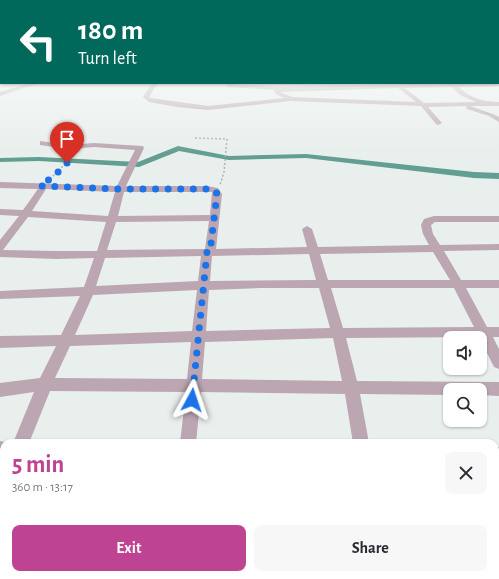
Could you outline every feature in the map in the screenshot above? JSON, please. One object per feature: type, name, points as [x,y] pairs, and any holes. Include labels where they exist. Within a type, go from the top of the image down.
[{"type":"street","points":[[149,99],[153,102],[214,108],[290,100],[460,106],[490,104],[499,105]]},
{"type":"street","points":[[367,99],[369,103]]},
{"type":"street","points":[[415,99],[423,105],[438,123]]},
{"type":"street","points":[[474,99],[490,104]]},
{"type":"street","points":[[460,106],[491,115],[499,120]]},
{"type":"street","points":[[23,439],[45,384],[88,292],[112,219],[120,189],[140,148],[94,145],[69,147],[43,143]]},
{"type":"street","points":[[0,185],[120,189],[215,190],[217,194],[204,286],[188,439]]},
{"type":"street","points":[[0,247],[14,230],[42,186]]},
{"type":"street","points":[[0,212],[23,215],[112,219],[213,218]]},
{"type":"street","points":[[483,331],[458,284],[428,234],[426,225],[428,221],[434,219],[499,218]]},
{"type":"street","points":[[306,229],[314,250],[338,333],[351,387],[360,439]]},
{"type":"street","points":[[0,253],[101,254],[499,247]]},
{"type":"street","points":[[0,295],[88,292],[152,287],[323,284],[499,284]]},
{"type":"street","points":[[487,333],[499,332]]},
{"type":"street","points":[[0,342],[338,333],[443,333]]},
{"type":"street","points":[[487,339],[499,363]]},
{"type":"street","points":[[0,390],[45,384],[499,389]]},
{"type":"path","points":[[195,138],[226,140],[225,166],[222,182],[215,190]]},
{"type":"path","points":[[42,186],[71,158]]},
{"type":"waterway","points":[[0,160],[39,159],[139,165],[178,148],[229,158],[306,156],[474,175],[499,176]]},
{"type":"route","points":[[67,163],[54,176],[40,186],[215,190],[217,194],[210,252],[207,252],[192,400]]}]
